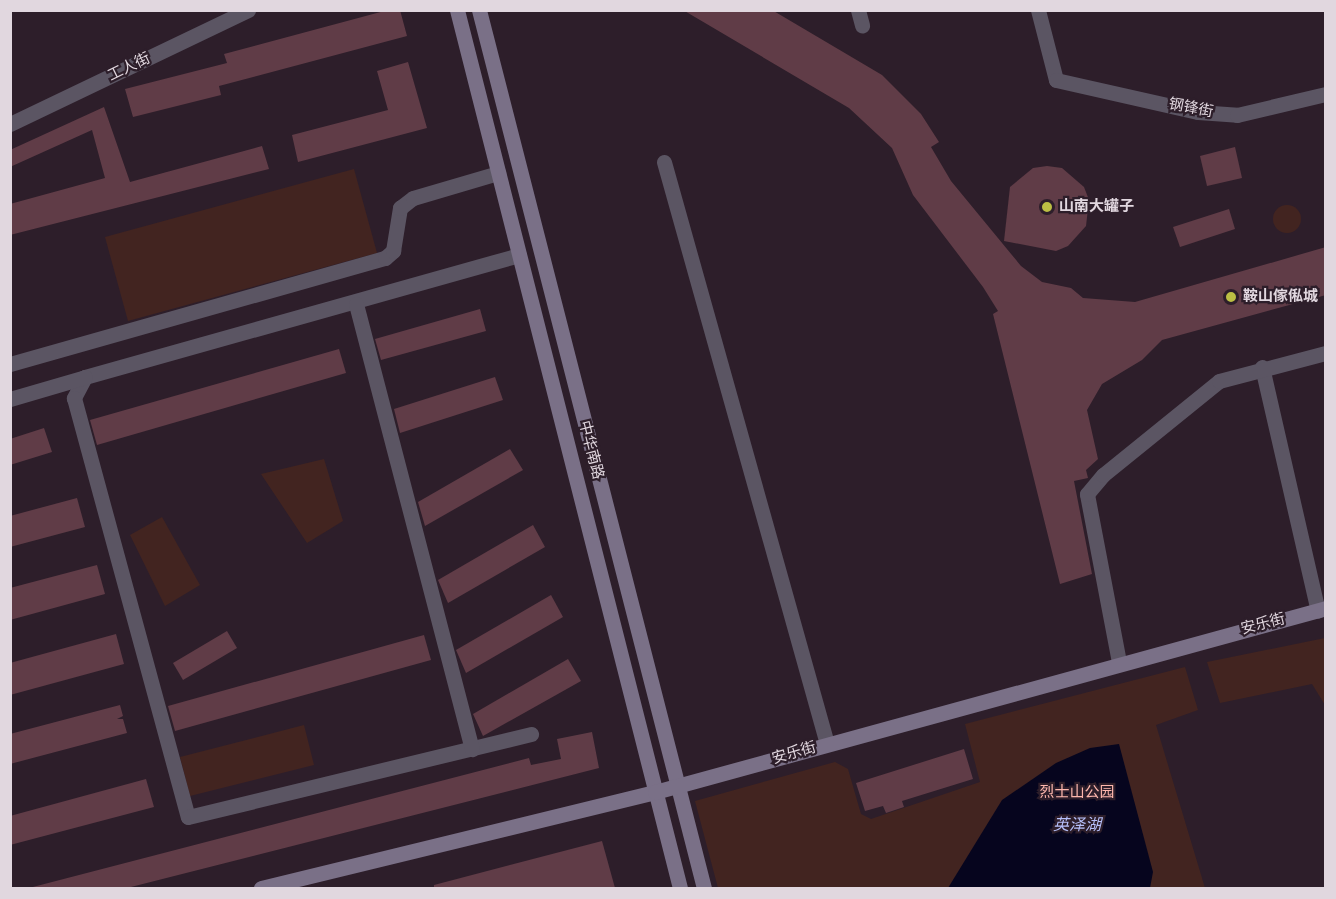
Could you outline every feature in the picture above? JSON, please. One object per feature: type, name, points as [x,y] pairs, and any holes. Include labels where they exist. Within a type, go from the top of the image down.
[{"type":"main road","name":"中华南路","points":[[457,10],[680,888]]},
{"type":"main road","name":"中华南路","points":[[479,10],[704,888]]},
{"type":"main road","name":"安乐街","points":[[261,888],[292,885],[655,792],[1119,662],[1322,610]]},
{"type":"street","name":"工人街","points":[[10,124],[248,10]]},
{"type":"street","name":"钢锋街","points":[[1038,10],[1056,80],[1198,112],[1237,115],[1326,94]]},
{"type":"street","points":[[664,162],[827,744]]},
{"type":"street","points":[[10,364],[386,258],[395,243],[400,208],[413,198],[498,173]]},
{"type":"street","points":[[10,399],[356,303],[384,291],[519,255]]},
{"type":"street","points":[[356,303],[472,749]]},
{"type":"street","points":[[1119,662],[1087,495],[1103,475],[1219,381],[1262,367],[1326,353]]},
{"type":"street","points":[[1262,367],[1322,610]]},
{"type":"street","points":[[86,377],[74,398],[188,817],[531,734]]},
{"type":"street","points":[[50,388],[74,398]]},
{"type":"green space","points":[[354,169],[377,253],[128,321],[105,237]]},
{"type":"green space","points":[[1287,205],[1297,209],[1301,219],[1297,229],[1287,233],[1277,229],[1273,219],[1277,209]]},
{"type":"green space","points":[[324,459],[343,521],[307,543],[261,474]]},
{"type":"green space","points":[[162,517],[200,585],[165,606],[130,535]]},
{"type":"green space","points":[[1325,638],[1325,705],[1312,684],[1220,703],[1207,662]]},
{"type":"green space","name":"烈士山公园","points":[[1185,667],[1198,710],[1156,725],[1205,888],[718,888],[695,801],[835,762],[848,769],[861,814],[871,819],[980,782],[965,724]]},
{"type":"green space","points":[[304,725],[314,765],[190,796],[180,757]]},
{"type":"water","name":"英泽湖","points":[[1119,744],[1153,872],[1150,888],[948,888],[1002,800],[1056,763],[1090,748]]},
{"type":"building","points":[[388,10],[400,10],[407,36],[219,86],[221,95],[133,117],[125,89],[227,63],[224,54]]},
{"type":"building","name":"鞍山傢俬城","points":[[683,10],[772,10],[882,75],[921,114],[939,142],[931,147],[951,181],[1021,266],[1042,282],[1071,288],[1083,298],[1135,302],[1326,247],[1326,295],[1162,340],[1142,360],[1102,384],[1087,410],[1098,459],[1086,470],[1088,478],[1074,481],[1092,574],[1060,584],[993,314],[998,311],[983,287],[913,195],[892,148],[849,108]]},
{"type":"building","points":[[408,62],[427,128],[298,162],[292,135],[388,110],[377,71]]},
{"type":"building","points":[[104,107],[130,182],[262,146],[269,169],[10,235],[10,204],[105,178],[92,130],[10,167],[10,150]]},
{"type":"building","points":[[1235,147],[1242,178],[1207,186],[1200,156]]},
{"type":"building","name":"山南大罐子","points":[[1047,166],[1062,168],[1084,187],[1089,200],[1086,226],[1068,246],[1056,251],[1004,241],[1010,187],[1033,168]]},
{"type":"building","points":[[1229,209],[1235,229],[1180,247],[1173,227]]},
{"type":"building","points":[[480,309],[486,331],[381,360],[375,339]]},
{"type":"building","points":[[339,349],[346,373],[97,445],[90,420]]},
{"type":"building","points":[[495,377],[503,400],[400,433],[394,409]]},
{"type":"building","points":[[44,428],[52,452],[10,465],[10,439]]},
{"type":"building","points":[[510,449],[523,470],[425,526],[418,502]]},
{"type":"building","points":[[77,498],[85,527],[10,547],[10,516]]},
{"type":"building","points":[[533,525],[545,547],[448,603],[438,580]]},
{"type":"building","points":[[97,565],[105,594],[10,620],[10,588]]},
{"type":"building","points":[[551,595],[563,617],[466,673],[456,650]]},
{"type":"building","points":[[227,631],[237,648],[183,680],[173,663]]},
{"type":"building","points":[[116,634],[124,664],[10,695],[10,663]]},
{"type":"building","points":[[424,635],[431,660],[175,731],[168,706]]},
{"type":"building","points":[[568,659],[581,681],[483,736],[473,714]]},
{"type":"building","points":[[120,705],[123,716],[117,719],[123,719],[127,733],[10,764],[10,734]]},
{"type":"building","points":[[592,732],[599,768],[127,888],[29,888],[529,758],[531,765],[561,759],[557,739]]},
{"type":"building","points":[[964,749],[973,779],[902,801],[904,807],[886,813],[883,806],[865,811],[856,783]]},
{"type":"building","points":[[146,779],[154,807],[10,845],[10,816]]},
{"type":"building","points":[[602,841],[615,888],[434,888],[434,885]]},
{"type":"place","name":"山南大罐子","points":[[1047,207]]},
{"type":"place","name":"鞍山傢俬城","points":[[1231,297]]}]
